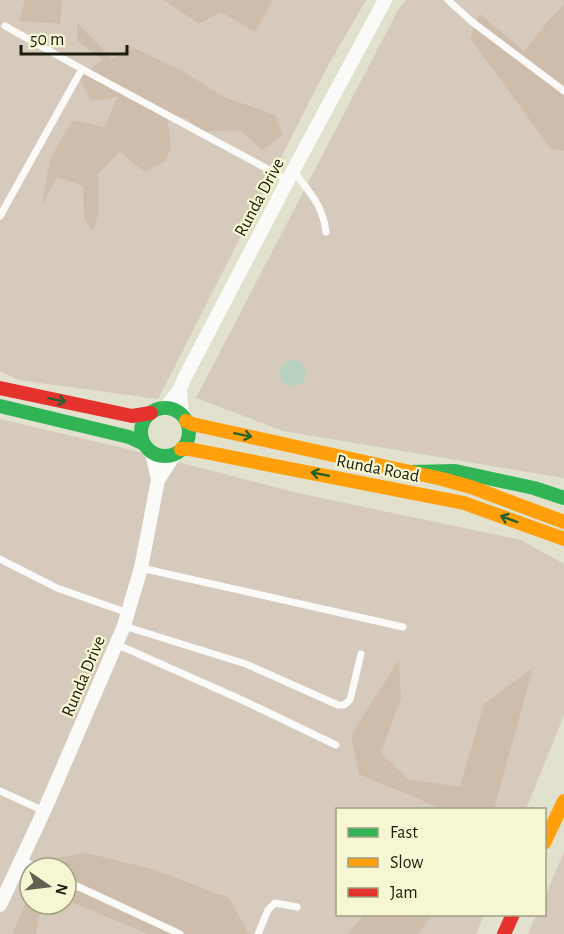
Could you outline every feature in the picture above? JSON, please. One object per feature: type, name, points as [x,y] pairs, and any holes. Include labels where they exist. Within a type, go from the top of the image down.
[{"type":"street","name":"Runda Drive","points":[[23,856],[124,626],[141,568],[158,480],[187,441],[189,434],[184,419],[180,389],[385,0]]},
{"type":"street","points":[[0,388],[132,416],[165,409],[177,412],[184,419]]},
{"type":"street","points":[[165,409],[180,389]]},
{"type":"street","points":[[0,406],[129,437],[160,456],[178,452]]},
{"type":"street","points":[[151,413],[143,424],[142,437],[158,480]]},
{"type":"street","name":"Runda Road","points":[[184,419],[192,424],[471,487],[564,522]]},
{"type":"street","name":"Runda Road","points":[[178,452],[189,448],[464,503],[564,539]]},
{"type":"street","points":[[412,472],[455,471],[534,488],[564,498]]},
{"type":"street","points":[[546,839],[564,801]]},
{"type":"street","name":"Runda Drive","points":[[0,904],[18,866]]},
{"type":"street","points":[[504,934],[513,916]]},
{"type":"lane","points":[[447,0],[471,21],[564,91]]},
{"type":"lane","points":[[5,26],[82,69],[291,175],[321,209],[326,232]]},
{"type":"lane","points":[[0,216],[82,69]]},
{"type":"lane","points":[[0,559],[57,588],[128,613]]},
{"type":"lane","points":[[141,568],[403,627]]},
{"type":"lane","points":[[124,626],[246,664],[338,705],[344,705],[350,700],[361,654]]},
{"type":"lane","points":[[116,644],[336,745]]},
{"type":"lane","points":[[0,791],[44,811]]},
{"type":"lane","points":[[78,887],[180,934]]},
{"type":"lane","points":[[258,934],[268,910],[275,903],[297,907]]},
{"type":"shaded area","points":[[0,0],[366,0],[326,69],[158,399],[18,380],[0,371]]},
{"type":"shaded area","points":[[25,0],[62,0],[60,24],[19,21]]},
{"type":"shaded area","points":[[164,0],[273,0],[255,32],[221,12],[199,24]]},
{"type":"shaded area","points":[[406,0],[564,0],[564,478],[283,431],[196,398],[398,10]]},
{"type":"shaded area","points":[[564,5],[564,151],[551,149],[470,38],[480,14],[524,51]]},
{"type":"shaded area","points":[[77,23],[112,59],[130,46],[184,72],[224,97],[275,115],[283,135],[262,150],[240,130],[201,132],[187,118],[167,116],[171,148],[164,162],[144,172],[120,151],[98,174],[99,211],[93,231],[84,219],[83,186],[57,177],[42,205],[50,159],[73,120],[104,127],[118,97],[91,101],[80,79],[102,59],[77,41]]},
{"type":"shaded area","points":[[293,360],[302,364],[306,373],[302,382],[293,386],[284,382],[280,373],[284,364]]},
{"type":"shaded area","points":[[0,419],[302,494],[521,540],[564,564],[564,715],[526,808],[336,808],[336,916],[484,916],[476,934],[0,934]]},
{"type":"shaded area","points":[[399,660],[401,698],[381,753],[408,779],[460,787],[484,704],[533,668],[494,808],[440,808],[359,774],[351,735]]},
{"type":"shaded area","points":[[564,852],[564,934],[528,934],[536,916],[546,916],[546,894]]},
{"type":"shaded area","points":[[86,853],[152,869],[229,898],[249,934],[148,934],[78,905],[78,856],[69,856]]},
{"type":"shaded area","points":[[20,916],[39,916],[36,934],[13,933]]},
{"type":"shaded area","points":[[363,916],[430,916],[419,934],[348,934]]},
{"type":"traffic: fast","points":[[0,406],[129,437],[144,444]]},
{"type":"traffic: fast","points":[[165,408],[182,415],[189,432],[182,449],[165,456],[148,449],[141,432],[148,415],[165,408]]},
{"type":"traffic: fast","points":[[412,472],[455,471],[534,488],[564,498]]},
{"type":"traffic: slow","points":[[186,421],[442,479],[471,487],[564,522]]},
{"type":"traffic: slow","points":[[181,449],[464,503],[564,539]]},
{"type":"traffic: slow","points":[[546,839],[564,801]]},
{"type":"traffic: jam","points":[[0,388],[132,416],[151,413]]},
{"type":"traffic: jam","points":[[504,934],[512,916]]}]
